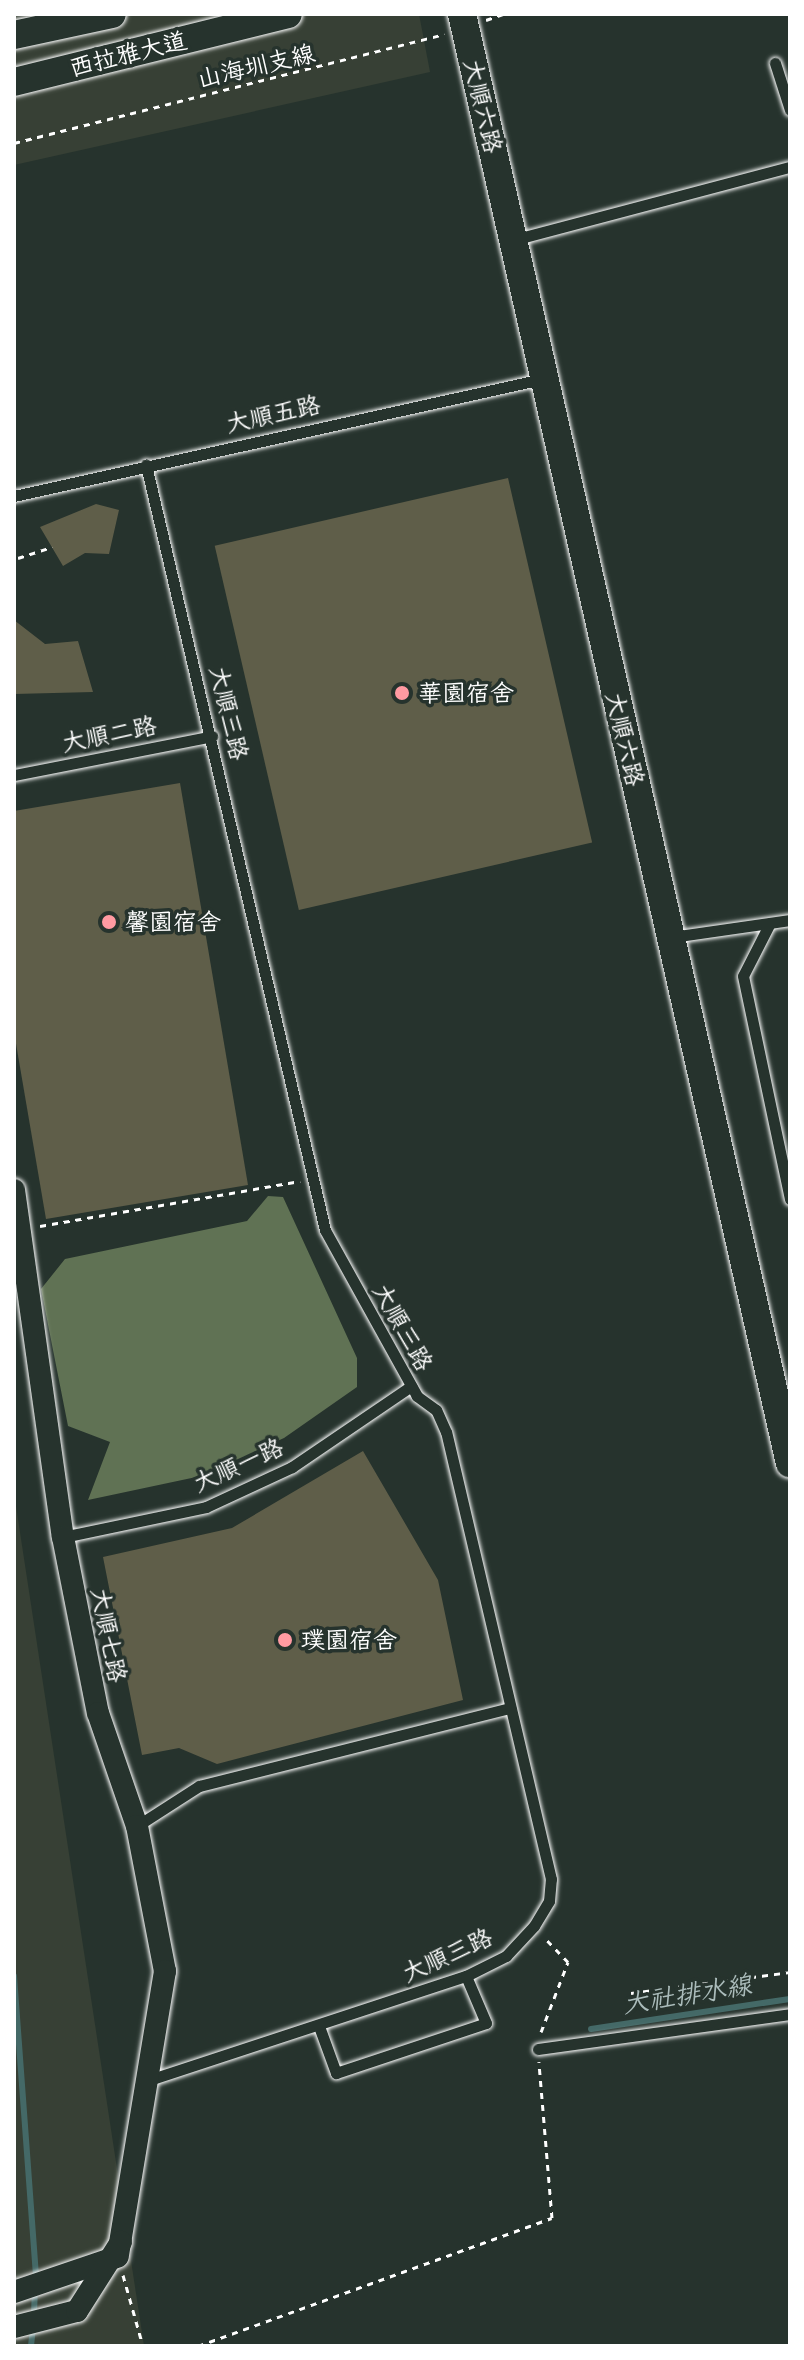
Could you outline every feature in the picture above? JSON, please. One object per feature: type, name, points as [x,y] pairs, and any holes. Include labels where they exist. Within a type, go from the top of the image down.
[{"type":"street","name":"西拉雅大道","points":[[14,35],[112,14]]},
{"type":"street","name":"西拉雅大道","points":[[14,82],[288,14]]},
{"type":"street","name":"大順六路","points":[[465,22],[542,379],[790,1463]]},
{"type":"street","name":"大順七路","points":[[14,1190],[63,1537],[98,1713],[137,1826],[165,1971],[141,2082],[118,2256]]},
{"type":"street","points":[[14,2292],[118,2256]]},
{"type":"street","points":[[14,2327],[77,2311],[118,2256]]},
{"type":"lane","points":[[775,63],[790,110]]},
{"type":"lane","points":[[513,240],[790,167]]},
{"type":"lane","name":"大順五路","points":[[14,496],[542,379]]},
{"type":"lane","name":"大順三路","points":[[141,2082],[320,2029],[466,1976],[506,1956],[534,1926],[549,1901],[551,1879],[446,1432],[411,1386],[325,1230],[212,736],[146,465]]},
{"type":"lane","name":"大順二路","points":[[14,775],[212,736]]},
{"type":"lane","points":[[671,937],[790,920]]},
{"type":"lane","points":[[770,923],[743,976],[790,1199]]},
{"type":"lane","name":"大順一路","points":[[63,1537],[206,1507],[292,1467],[411,1386]]},
{"type":"lane","points":[[137,1826],[199,1786],[510,1708]]},
{"type":"lane","points":[[320,2029],[336,2073],[486,2023],[466,1976]]},
{"type":"lane","points":[[538,2049],[790,2014]]},
{"type":"path","name":"山海圳支線","points":[[14,143],[386,54],[465,22],[503,14]]},
{"type":"path","points":[[18,558],[52,547]]},
{"type":"path","points":[[20,1230],[313,1179]]},
{"type":"path","points":[[198,2346],[552,2218],[538,2049],[568,1962],[534,1926]]},
{"type":"path","points":[[631,1993],[790,1972]]},
{"type":"path","points":[[118,2256],[143,2346]]},
{"type":"shaded area","points":[[14,14],[419,14],[430,72],[14,165]]},
{"type":"shaded area","points":[[14,1493],[144,2346],[14,2346]]},
{"type":"green space","points":[[268,1196],[283,1197],[357,1358],[357,1387],[284,1438],[201,1476],[88,1500],[110,1442],[68,1426],[41,1289],[65,1259],[247,1221]]},
{"type":"building","name":"華園宿舍","points":[[508,478],[592,842],[299,910],[215,546]]},
{"type":"building","points":[[96,504],[119,510],[109,554],[85,553],[63,566],[40,527]]},
{"type":"building","points":[[14,620],[45,644],[78,641],[93,692],[14,694]]},
{"type":"building","name":"馨園宿舍","points":[[180,783],[248,1185],[46,1219],[14,1032],[14,811]]},
{"type":"building","name":"璞園宿舍","points":[[363,1451],[438,1580],[463,1700],[217,1764],[179,1748],[142,1755],[103,1557],[232,1528]]},
{"type":"waterway","points":[[14,1976],[36,2279]]},
{"type":"waterway","name":"大社排水線","points":[[591,2029],[790,1999]]},
{"type":"waterway","points":[[34,2315],[35,2291]]},
{"type":"waterway","points":[[31,2346],[33,2326]]},
{"type":"place","name":"華園宿舍","points":[[402,693]]},
{"type":"place","name":"馨園宿舍","points":[[109,922]]},
{"type":"place","name":"璞園宿舍","points":[[285,1640]]}]
